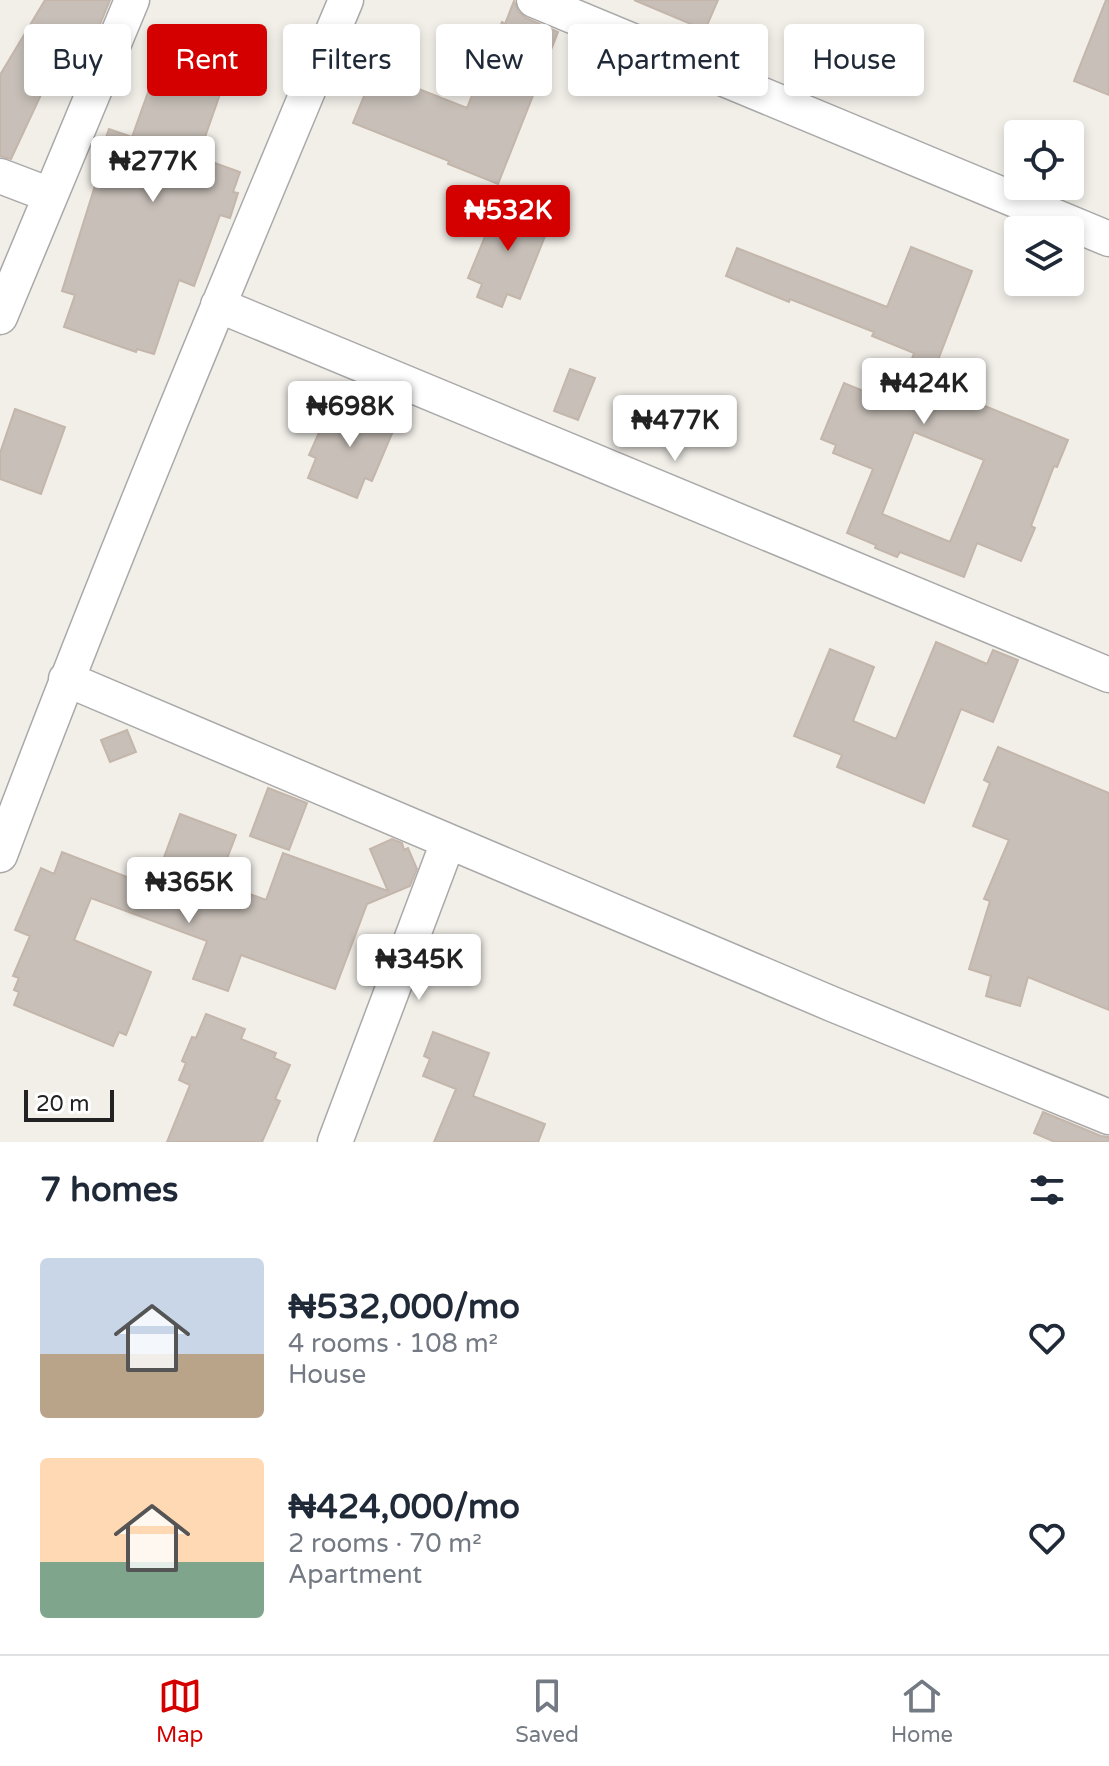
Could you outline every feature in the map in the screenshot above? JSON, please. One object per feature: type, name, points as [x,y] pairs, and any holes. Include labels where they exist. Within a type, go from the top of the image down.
[{"type":"street","points":[[0,317],[132,0]]},
{"type":"street","points":[[0,855],[66,679],[346,0]]},
{"type":"street","points":[[534,0],[1109,239]]},
{"type":"street","points":[[0,176],[50,195]]},
{"type":"street","points":[[218,305],[1109,675]]},
{"type":"street","points":[[66,679],[832,1004],[1109,1117]]},
{"type":"street","points":[[335,1142],[448,842]]},
{"type":"building","points":[[45,0],[110,0],[100,24],[31,24]]},
{"type":"building","points":[[634,0],[718,0],[708,24],[691,24]]},
{"type":"building","points":[[1106,0],[1109,0],[1109,95],[1074,81]]},
{"type":"building","points":[[514,1],[518,11],[540,24],[505,24]]},
{"type":"building","points":[[552,29],[558,32],[552,47]]},
{"type":"building","points":[[24,35],[24,96],[40,96],[11,159],[0,156],[0,75]]},
{"type":"building","points":[[420,89],[467,108],[472,96],[533,96],[498,184],[353,123],[364,96],[420,96]]},
{"type":"building","points":[[147,95],[219,96],[198,157],[240,172],[233,192],[238,193],[230,218],[220,215],[194,286],[179,280],[154,354],[137,349],[136,352],[64,327],[75,295],[62,291],[99,173],[94,171],[109,129],[132,137]]},
{"type":"building","points":[[500,200],[551,221],[520,299],[507,294],[502,307],[477,297],[482,284],[468,278]]},
{"type":"building","points":[[911,247],[972,271],[932,376],[965,392],[963,397],[1068,440],[1057,467],[1054,466],[1021,561],[977,543],[964,577],[900,552],[897,557],[847,533],[873,469],[833,453],[836,445],[821,439],[844,383],[895,404],[914,353],[872,336],[874,332],[726,276],[737,248],[887,307]],"holes":[[[914,432],[984,460],[950,542],[882,514]]]},
{"type":"building","points":[[570,369],[595,378],[578,420],[554,411]]},
{"type":"building","points":[[344,402],[396,424],[372,481],[365,478],[357,498],[308,478],[316,458],[309,455],[326,417],[336,421]]},
{"type":"building","points":[[15,409],[65,427],[41,494],[0,479],[0,453]]},
{"type":"building","points":[[936,642],[987,664],[993,650],[1018,660],[993,722],[961,709],[924,803],[837,767],[842,755],[794,736],[830,649],[874,667],[853,721],[896,739]]},
{"type":"building","points":[[127,730],[136,752],[110,762],[101,740]]},
{"type":"building","points":[[998,747],[1109,793],[1109,1010],[1028,977],[1020,1006],[986,996],[991,976],[969,969],[990,901],[984,899],[1009,840],[973,826],[990,783],[984,780]]},
{"type":"building","points":[[268,788],[307,803],[289,850],[250,836]]},
{"type":"building","points":[[180,814],[236,835],[218,882],[266,900],[283,853],[388,891],[370,849],[392,839],[402,843],[404,850],[408,848],[417,869],[410,886],[367,904],[335,989],[241,955],[228,991],[193,979],[207,941],[91,898],[74,940],[151,972],[126,1035],[119,1032],[113,1046],[14,1005],[19,992],[14,990],[19,978],[13,976],[30,936],[15,930],[41,868],[54,874],[62,852],[153,887]]},
{"type":"building","points":[[206,1014],[245,1029],[241,1039],[276,1053],[274,1058],[290,1065],[275,1099],[280,1101],[262,1142],[167,1142],[190,1085],[179,1080],[186,1063],[182,1061]]},
{"type":"building","points":[[433,1032],[489,1053],[473,1096],[545,1124],[538,1142],[434,1142],[456,1089],[423,1076],[430,1059],[424,1056]]},
{"type":"building","points":[[1043,1112],[1109,1137],[1109,1142],[1055,1142],[1034,1133]]}]
